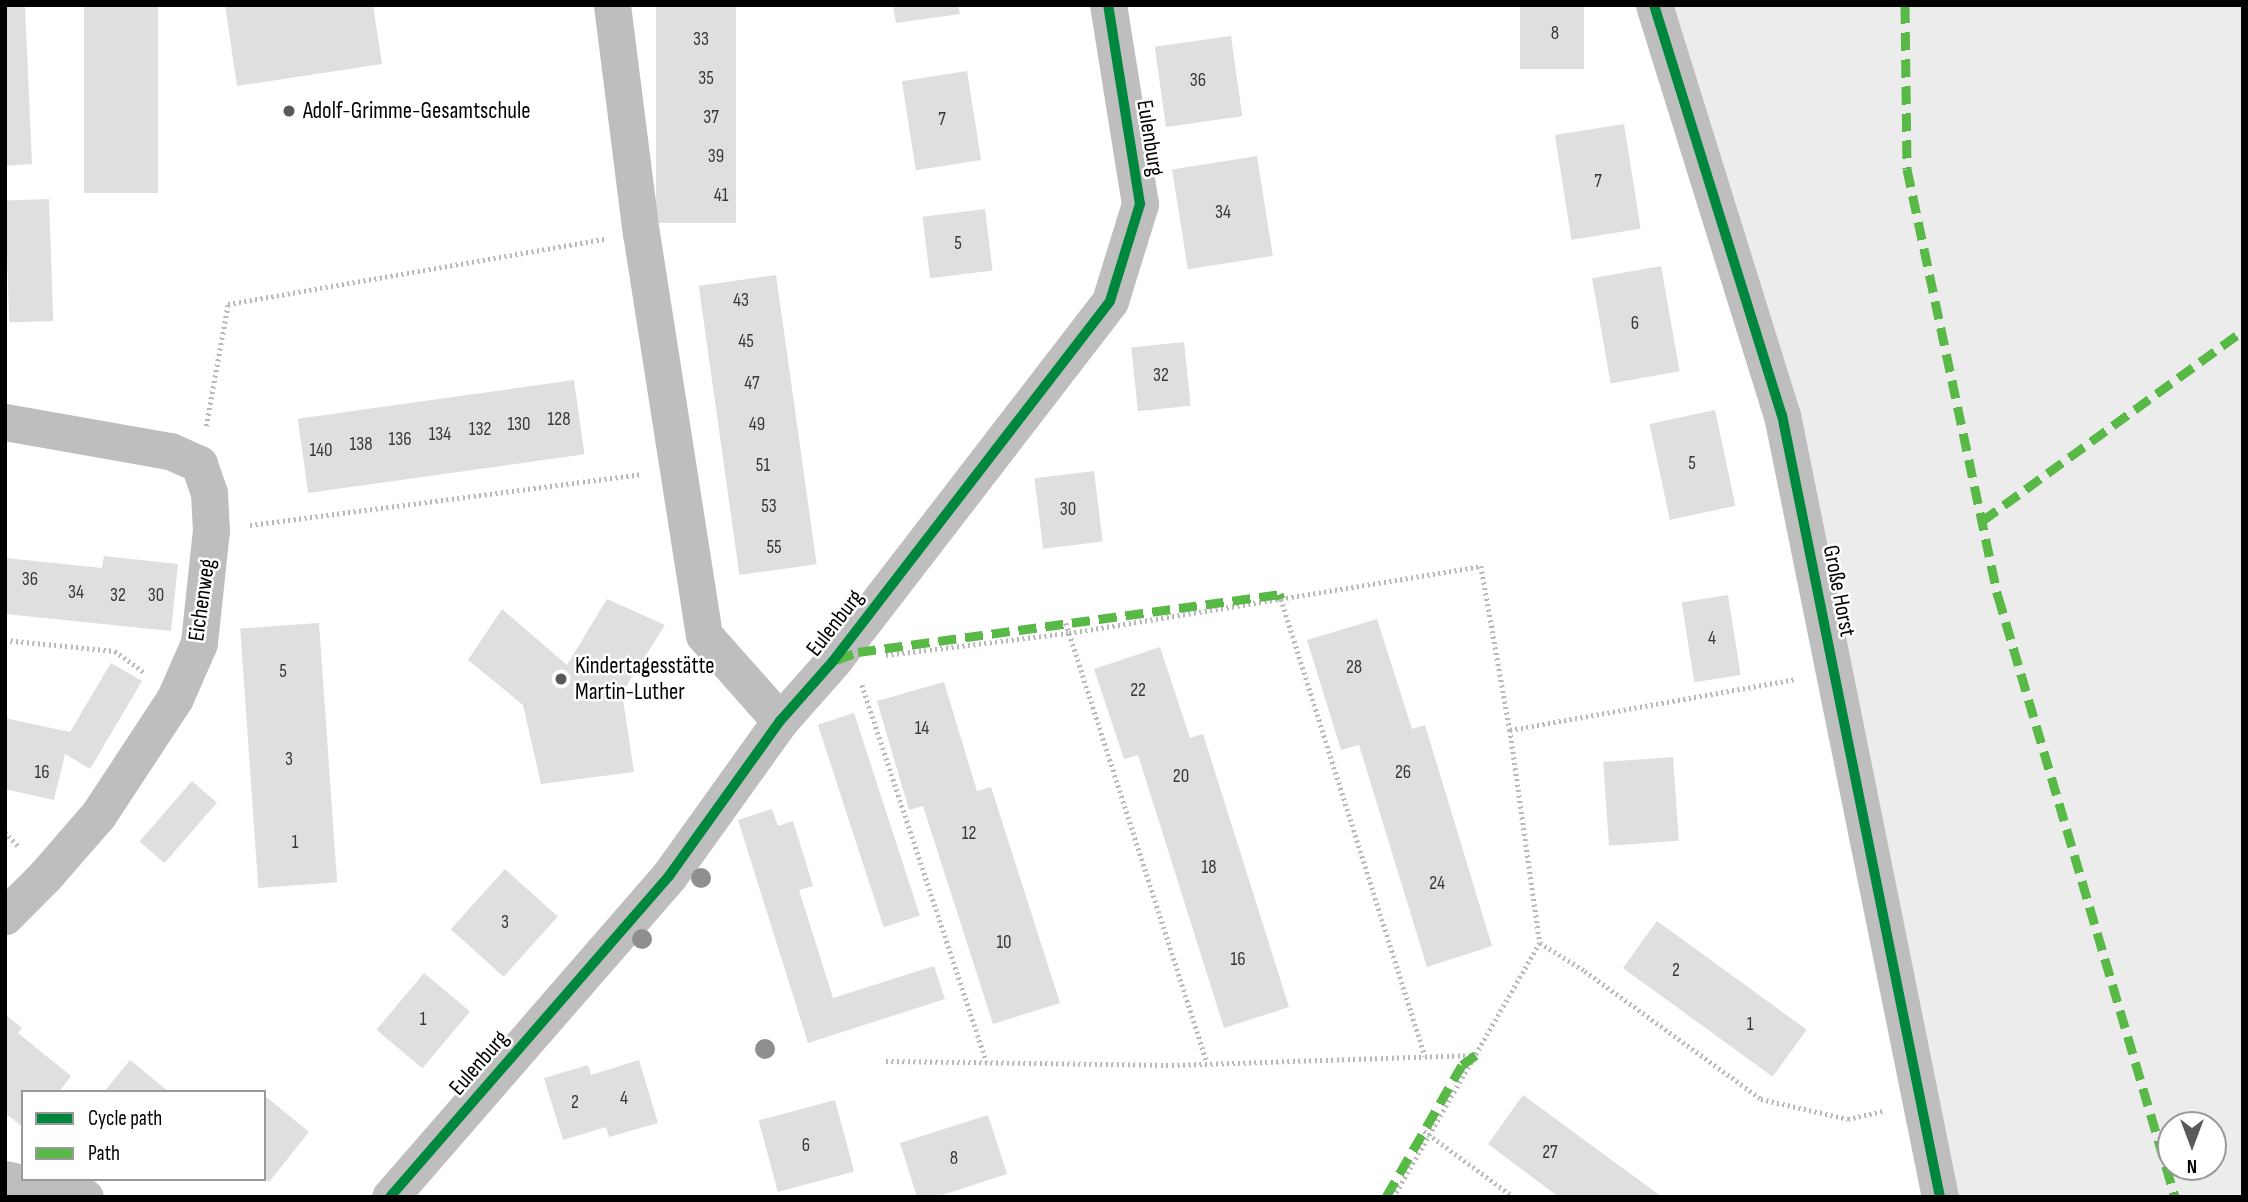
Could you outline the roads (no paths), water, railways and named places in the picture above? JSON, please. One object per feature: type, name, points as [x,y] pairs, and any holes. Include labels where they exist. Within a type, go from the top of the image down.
[{"type":"street","points":[[612,5],[642,233],[704,635],[780,721]]},
{"type":"street","name":"Eulenburg","points":[[390,1197],[669,876],[780,721],[833,661],[1110,301],[1140,204],[1108,5]]},
{"type":"street","name":"Große Horst","points":[[1654,5],[1782,415],[1940,1197]]},
{"type":"street","name":"Eichenweg","points":[[5,422],[170,451],[199,464],[209,493],[211,530],[200,643],[175,698],[98,815],[45,876],[5,916]]},
{"type":"street","points":[[5,1179],[85,1197]]},
{"type":"place","name":"Adolf-Grimme-Gesamtschule","points":[[289,111]]},
{"type":"place","name":"Kindertagesstätte Martin-Luther","points":[[561,679]]}]
